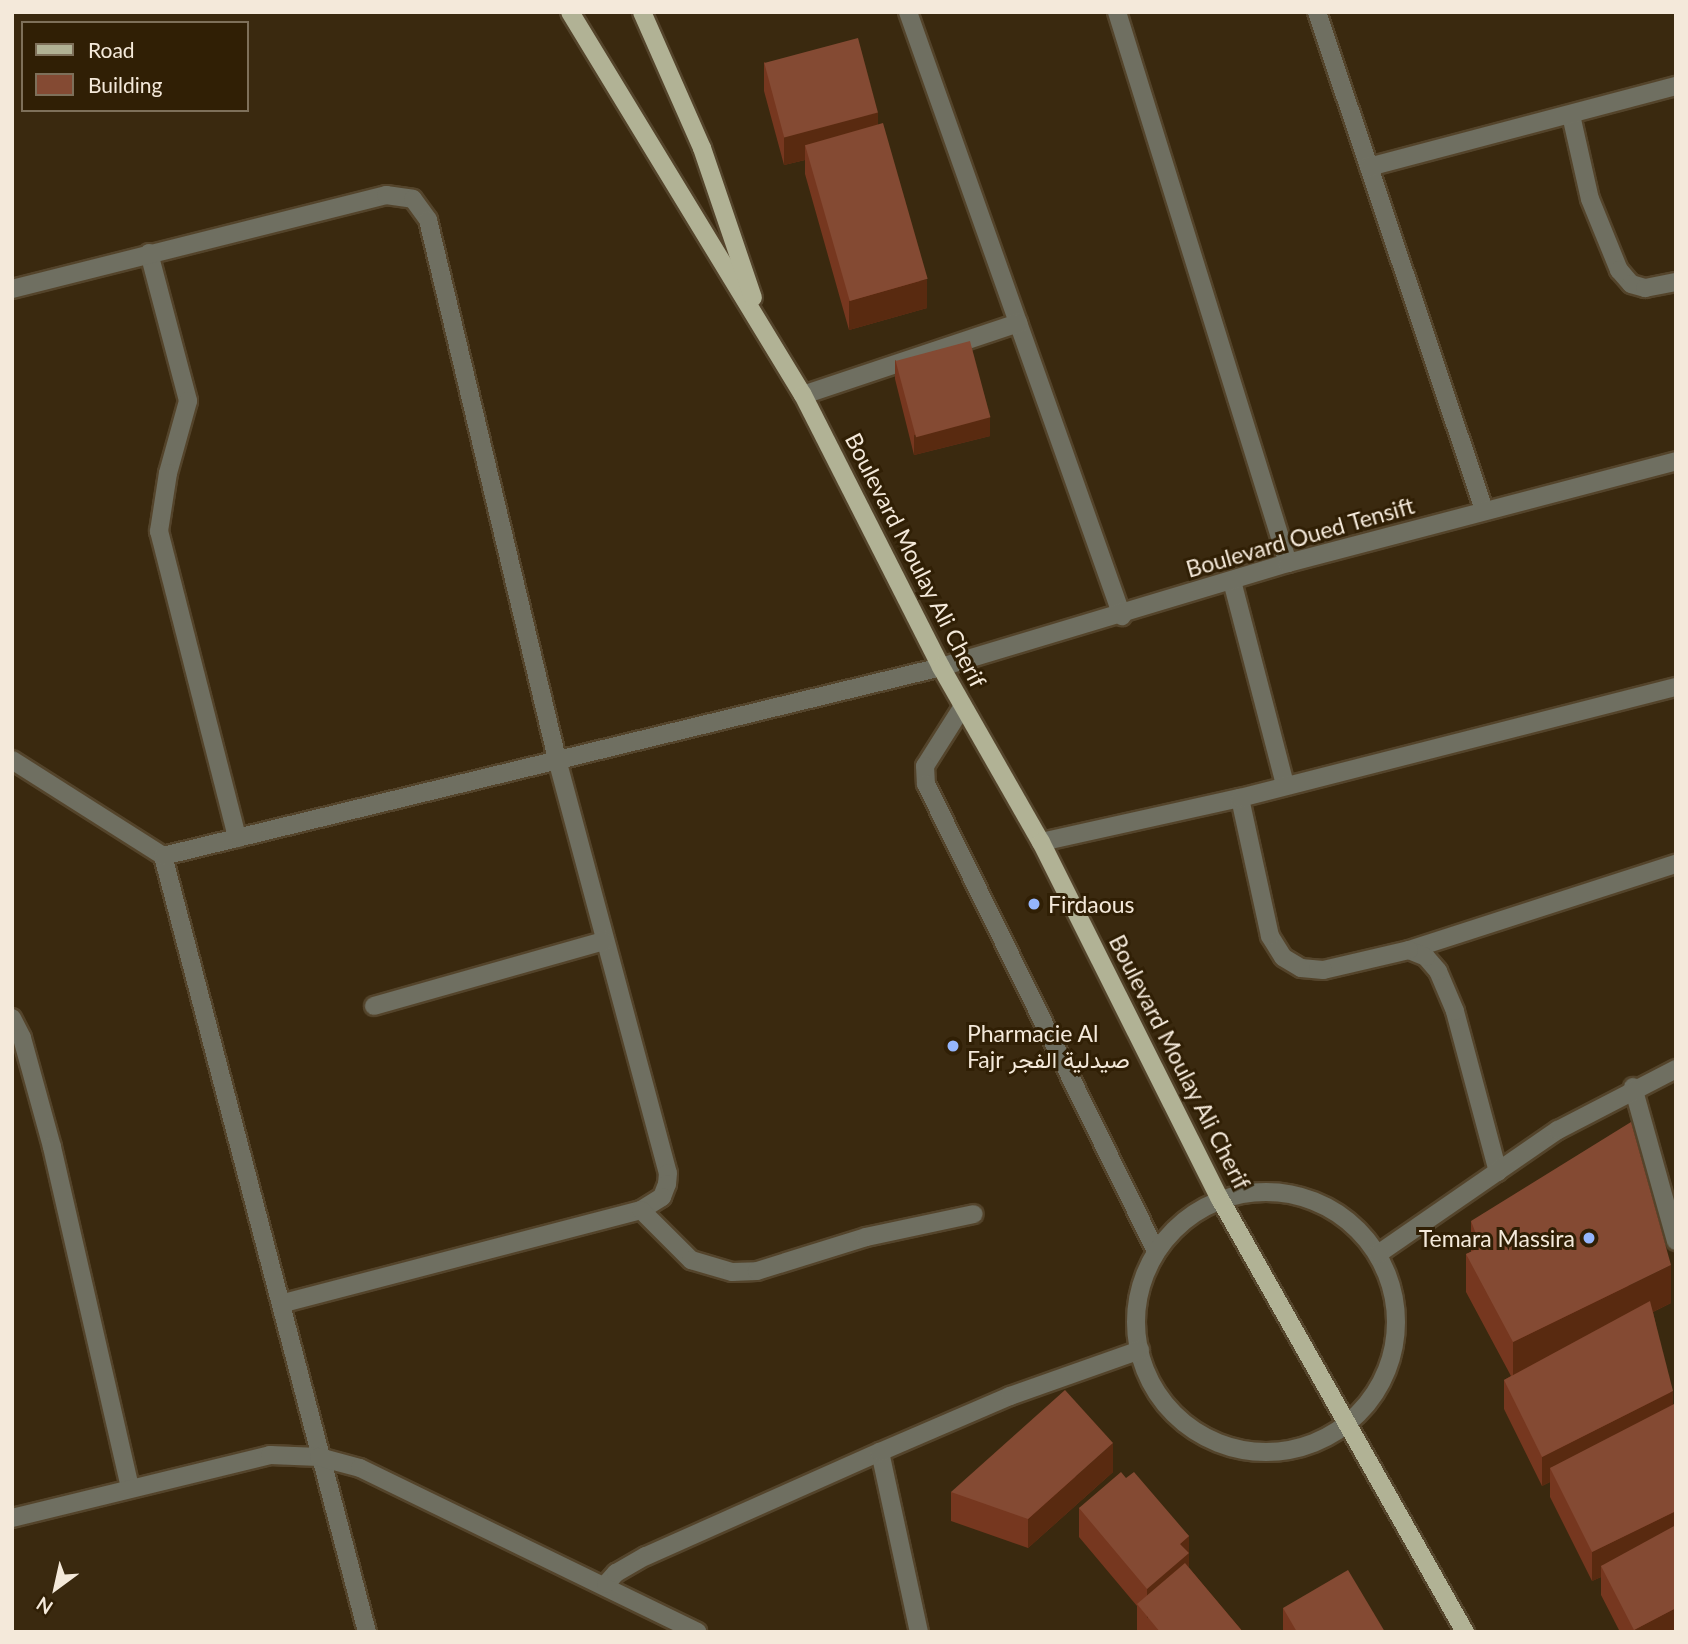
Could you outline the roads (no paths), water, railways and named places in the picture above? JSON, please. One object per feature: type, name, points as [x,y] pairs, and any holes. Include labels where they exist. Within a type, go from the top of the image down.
[{"type":"main road","name":"Boulevard Moulay Ali Cherif","points":[[570,12],[657,163],[762,324],[803,395],[941,667],[1041,842],[1220,1199],[1465,1632]]},
{"type":"main road","name":"Boulevard Moulay Ali Cherif","points":[[642,12],[702,148],[762,324]]},
{"type":"street","points":[[908,12],[1122,616]]},
{"type":"street","points":[[1117,12],[1289,563]]},
{"type":"street","points":[[1317,12],[1484,510]]},
{"type":"street","points":[[1369,167],[1676,86]]},
{"type":"street","points":[[1571,115],[1590,200],[1619,270],[1631,284],[1645,288],[1676,282]]},
{"type":"street","points":[[12,289],[386,195],[414,200],[428,220],[558,763],[668,1172],[662,1197],[641,1210],[283,1303]]},
{"type":"street","points":[[149,253],[188,401],[184,430],[168,473],[159,531],[237,838]]},
{"type":"street","points":[[803,395],[1018,323]]},
{"type":"street","name":"Boulevard Oued Tensift","points":[[163,856],[558,763],[941,667],[1122,616],[1289,563],[1676,461]]},
{"type":"street","points":[[1232,581],[1285,784]]},
{"type":"street","points":[[1041,842],[1240,798],[1285,784],[1387,763],[1676,687]]},
{"type":"street","points":[[963,706],[925,766],[926,784],[1156,1251]]},
{"type":"street","points":[[12,760],[163,856],[283,1303],[319,1457],[368,1632]]},
{"type":"street","points":[[1240,798],[1270,936],[1283,957],[1301,968],[1323,970],[1409,950],[1676,864]]},
{"type":"street","points":[[374,1006],[604,941]]},
{"type":"street","points":[[1409,950],[1426,957],[1438,971],[1455,1011],[1498,1172]]},
{"type":"street","points":[[12,1018],[22,1038],[52,1147],[130,1488]]},
{"type":"street","points":[[1378,1254],[1558,1129],[1633,1087],[1676,1069]]},
{"type":"street","points":[[1633,1087],[1676,1241]]},
{"type":"street","points":[[1267,1191],[1311,1199],[1349,1220],[1378,1254],[1395,1297],[1396,1343],[1381,1386],[1348,1423],[1316,1443],[1276,1453],[1234,1448],[1196,1432],[1165,1404],[1144,1368],[1136,1327],[1140,1288],[1156,1251],[1185,1219],[1220,1199],[1267,1191]]},
{"type":"street","points":[[641,1210],[691,1260],[733,1272],[757,1271],[866,1237],[974,1214]]},
{"type":"street","points":[[606,1584],[616,1573],[646,1556],[880,1452],[1010,1396],[1140,1350]]},
{"type":"street","points":[[880,1452],[919,1632]]},
{"type":"street","points":[[12,1518],[270,1455],[319,1457],[360,1468],[606,1584],[696,1632]]},
{"type":"place","name":"Firdaous","points":[[1034,904]]},
{"type":"place","name":"Pharmacie Al Fajr صيدلية الفجر","points":[[953,1046]]},
{"type":"place","name":"Temara Massira","points":[[1589,1238]]}]
